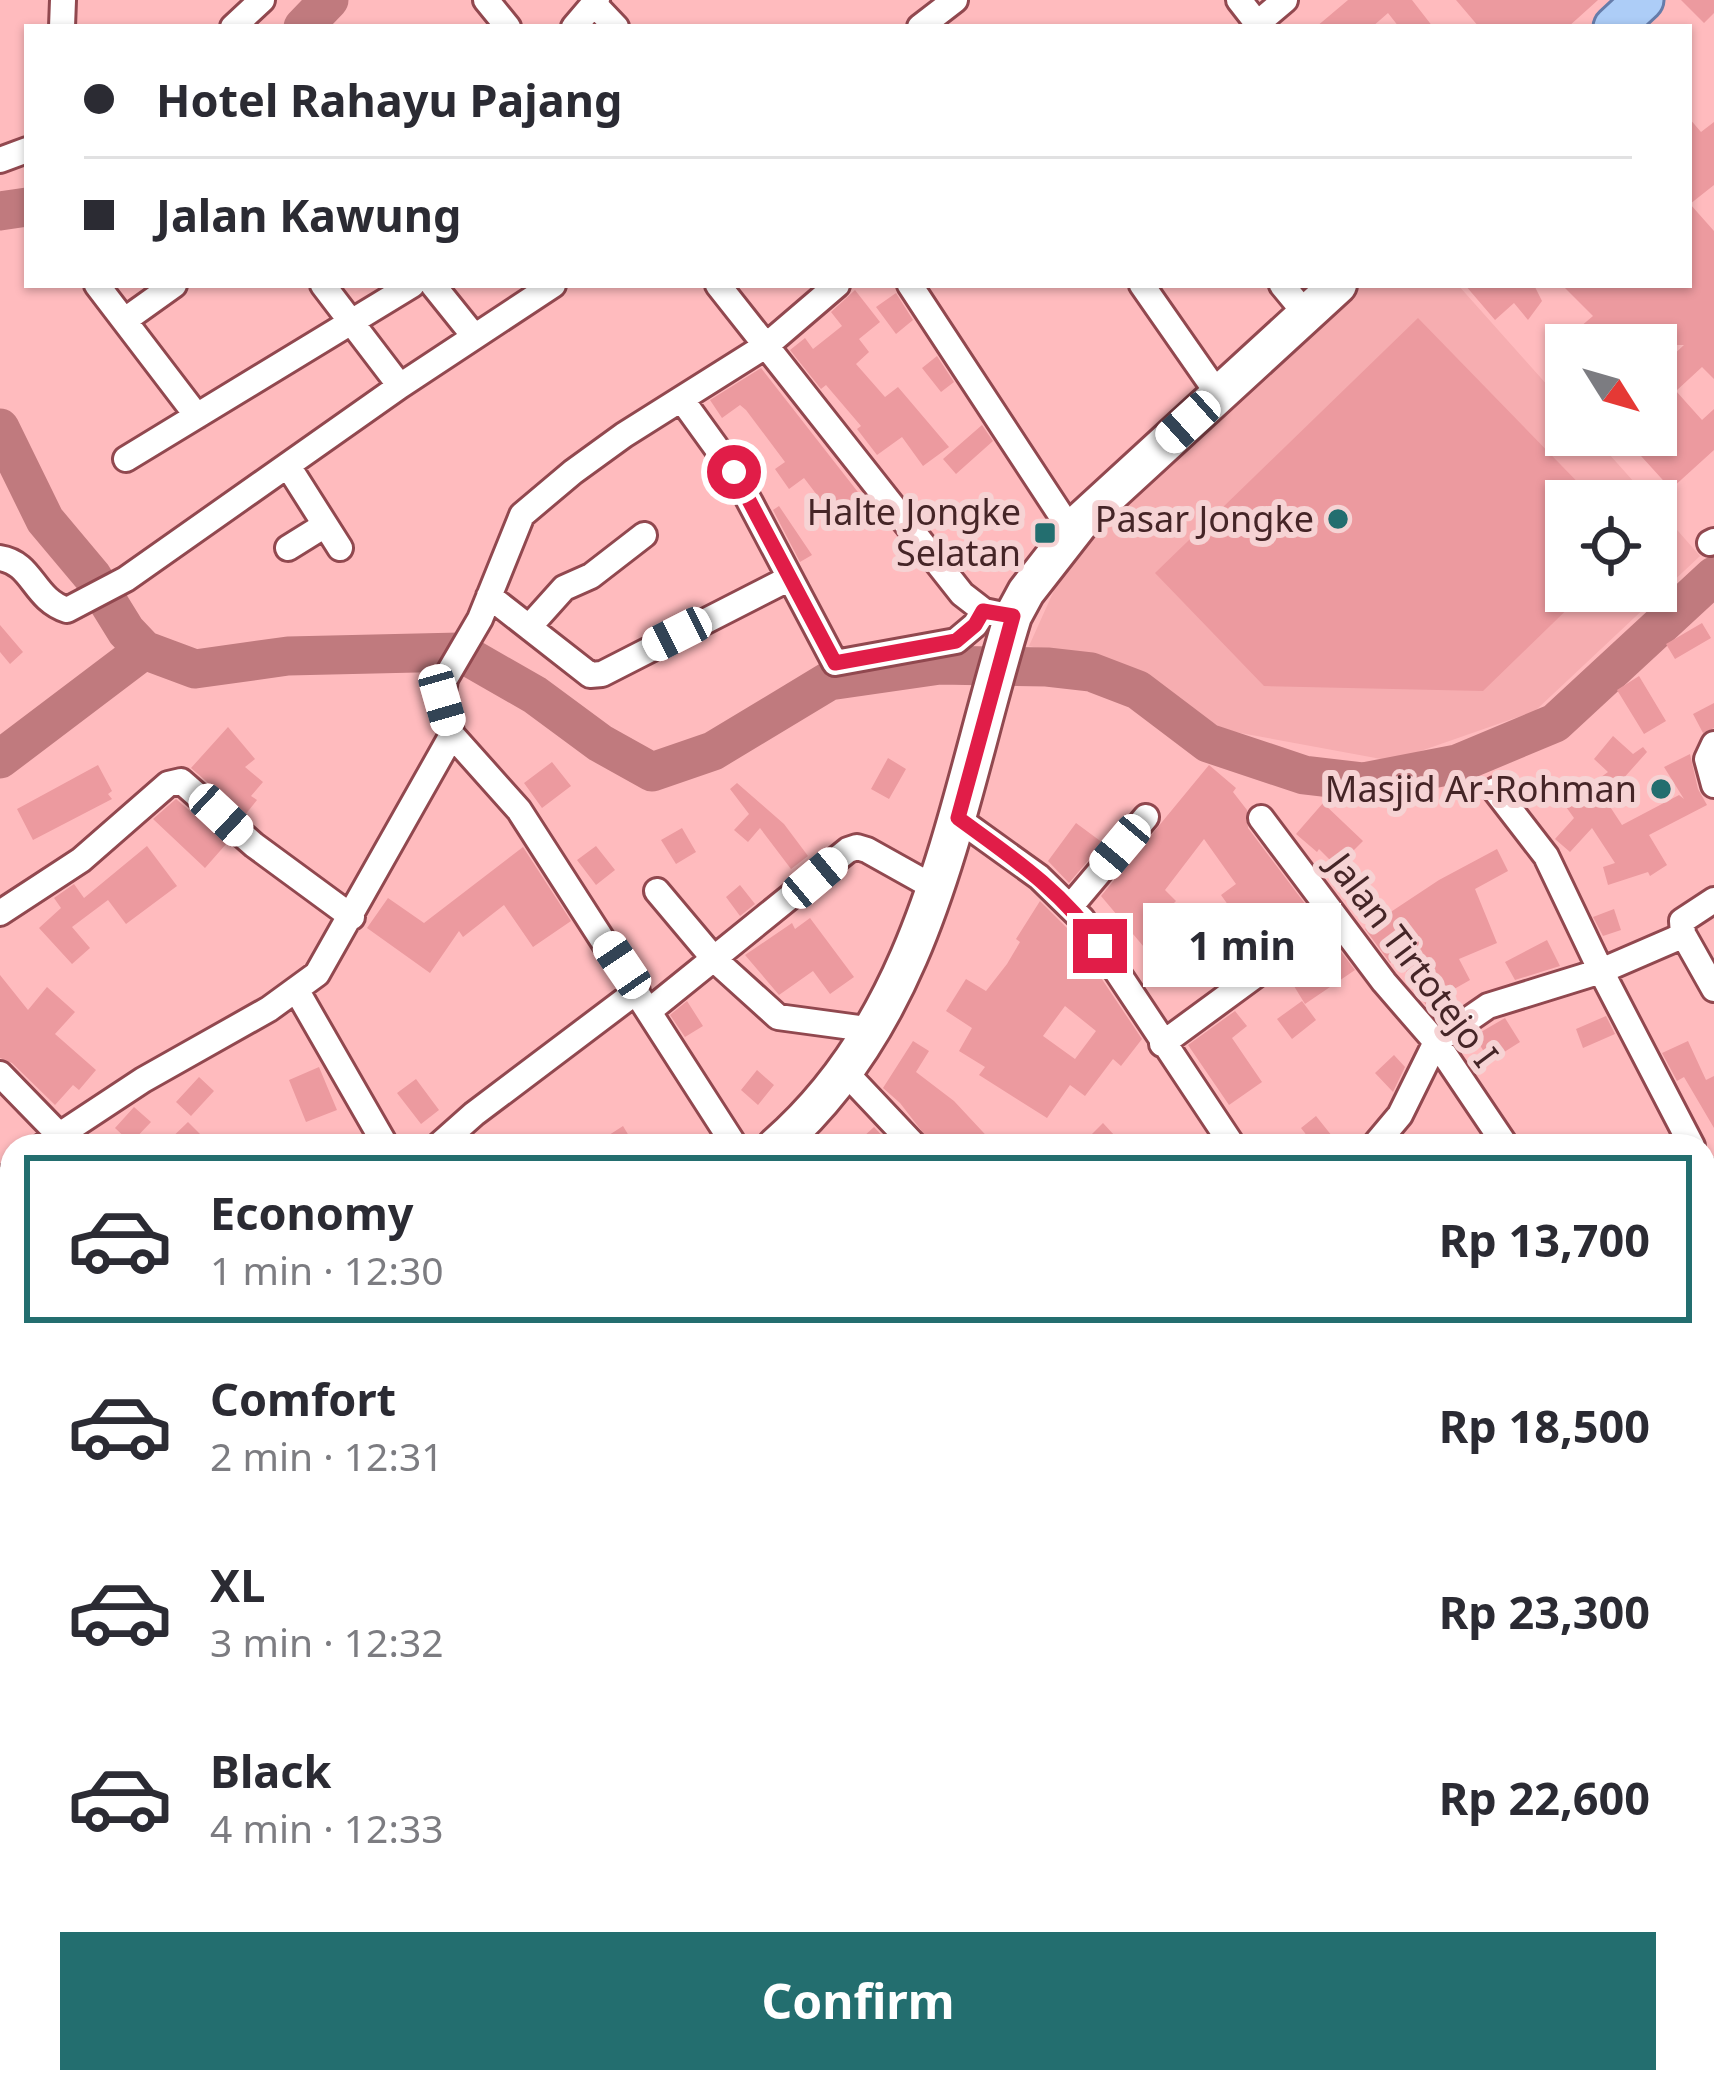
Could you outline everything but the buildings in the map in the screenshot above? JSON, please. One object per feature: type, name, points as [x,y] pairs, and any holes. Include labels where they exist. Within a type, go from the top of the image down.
[{"type":"main road","points":[[1617,24],[1643,0]]},
{"type":"main road","points":[[789,1134],[846,1072],[874,1030],[911,957],[958,818],[981,732],[1001,621],[1072,532],[1335,288]]},
{"type":"street","points":[[236,24],[262,0]]},
{"type":"street","points":[[486,0],[506,24]]},
{"type":"street","points":[[1239,0],[1258,24]]},
{"type":"street","points":[[1260,24],[1285,0]]},
{"type":"street","points":[[924,24],[952,1]]},
{"type":"street","points":[[100,288],[197,416]]},
{"type":"street","points":[[125,320],[170,288]]},
{"type":"street","points":[[325,288],[400,386]]},
{"type":"street","points":[[126,459],[407,288]]},
{"type":"street","points":[[436,288],[474,336]]},
{"type":"street","points":[[0,558],[22,567],[43,598],[68,610],[114,586],[548,288]]},
{"type":"street","points":[[720,288],[962,594],[1001,621]]},
{"type":"street","points":[[727,1134],[519,810],[452,735],[442,700],[450,668],[485,607],[522,515],[572,472],[767,345],[834,288]]},
{"type":"street","points":[[912,288],[1072,532]]},
{"type":"street","points":[[1144,288],[1218,394]]},
{"type":"street","points":[[1284,288],[1306,314]]},
{"type":"street","points":[[682,400],[734,472],[832,659],[843,664],[956,641],[975,625],[1001,621]]},
{"type":"street","points":[[287,466],[340,548]]},
{"type":"street","points":[[288,548],[326,525]]},
{"type":"street","points":[[530,627],[564,588],[644,535]]},
{"type":"street","points":[[485,607],[530,627],[590,675],[602,674],[788,579]]},
{"type":"street","points":[[68,1134],[297,991],[331,955],[452,735]]},
{"type":"street","points":[[1714,744],[1707,759],[1714,785]]},
{"type":"street","points":[[0,913],[81,860],[168,784],[181,781],[254,845],[352,917]]},
{"type":"street","points":[[1495,790],[1546,856],[1686,1134]]},
{"type":"street","points":[[958,818],[1039,877],[1070,907],[1225,1134]]},
{"type":"street","points":[[1070,907],[1146,818]]},
{"type":"street","name":"Jalan Tirtotejo I","points":[[1261,818],[1436,1042],[1499,1134]]},
{"type":"street","points":[[452,1134],[643,1001],[715,960],[848,850],[857,847],[935,888]]},
{"type":"street","points":[[657,891],[715,960],[778,1017],[874,1030]]},
{"type":"street","points":[[1714,900],[1682,921],[1683,934],[1714,989]]},
{"type":"street","points":[[1162,1044],[1335,917]]},
{"type":"street","points":[[1384,1134],[1428,1066],[1436,1042],[1487,1006],[1600,971],[1683,934]]},
{"type":"street","points":[[297,991],[379,1134]]},
{"type":"street","points":[[846,1072],[905,1134]]},
{"type":"street","points":[[0,1074],[51,1134]]},
{"type":"shaded area","name":"Pasar Jongke","points":[[1357,288],[1461,288],[1545,382],[1545,456],[1611,456],[1632,480],[1545,480],[1545,612],[1640,612],[1535,711],[1392,761],[1224,730],[1133,668],[1029,646],[1056,586],[1098,531]]},
{"type":"shaded area","name":"Pasar Jongke","points":[[1677,530],[1700,556],[1677,578]]},
{"type":"waterway","points":[[306,24],[329,0]]},
{"type":"waterway","points":[[0,211],[24,207]]},
{"type":"waterway","points":[[0,428],[45,520],[144,650]]},
{"type":"waterway","points":[[0,759],[144,650],[195,669],[288,656],[460,652],[652,772],[713,751],[829,681],[940,665],[1091,672],[1138,690],[1208,743],[1304,775],[1364,782],[1457,764],[1555,723],[1714,576]]},
{"type":"place","name":"Pasar Jongke","points":[[1338,519]]},
{"type":"place","name":"Halte Jongke Selatan","points":[[1045,533]]},
{"type":"place","name":"Masjid Ar-Rohman","points":[[1661,789]]},
{"type":"route","points":[[734,472],[835,663],[956,641],[983,611],[1013,616],[958,818],[1039,877],[1082,919],[1100,946]]}]
